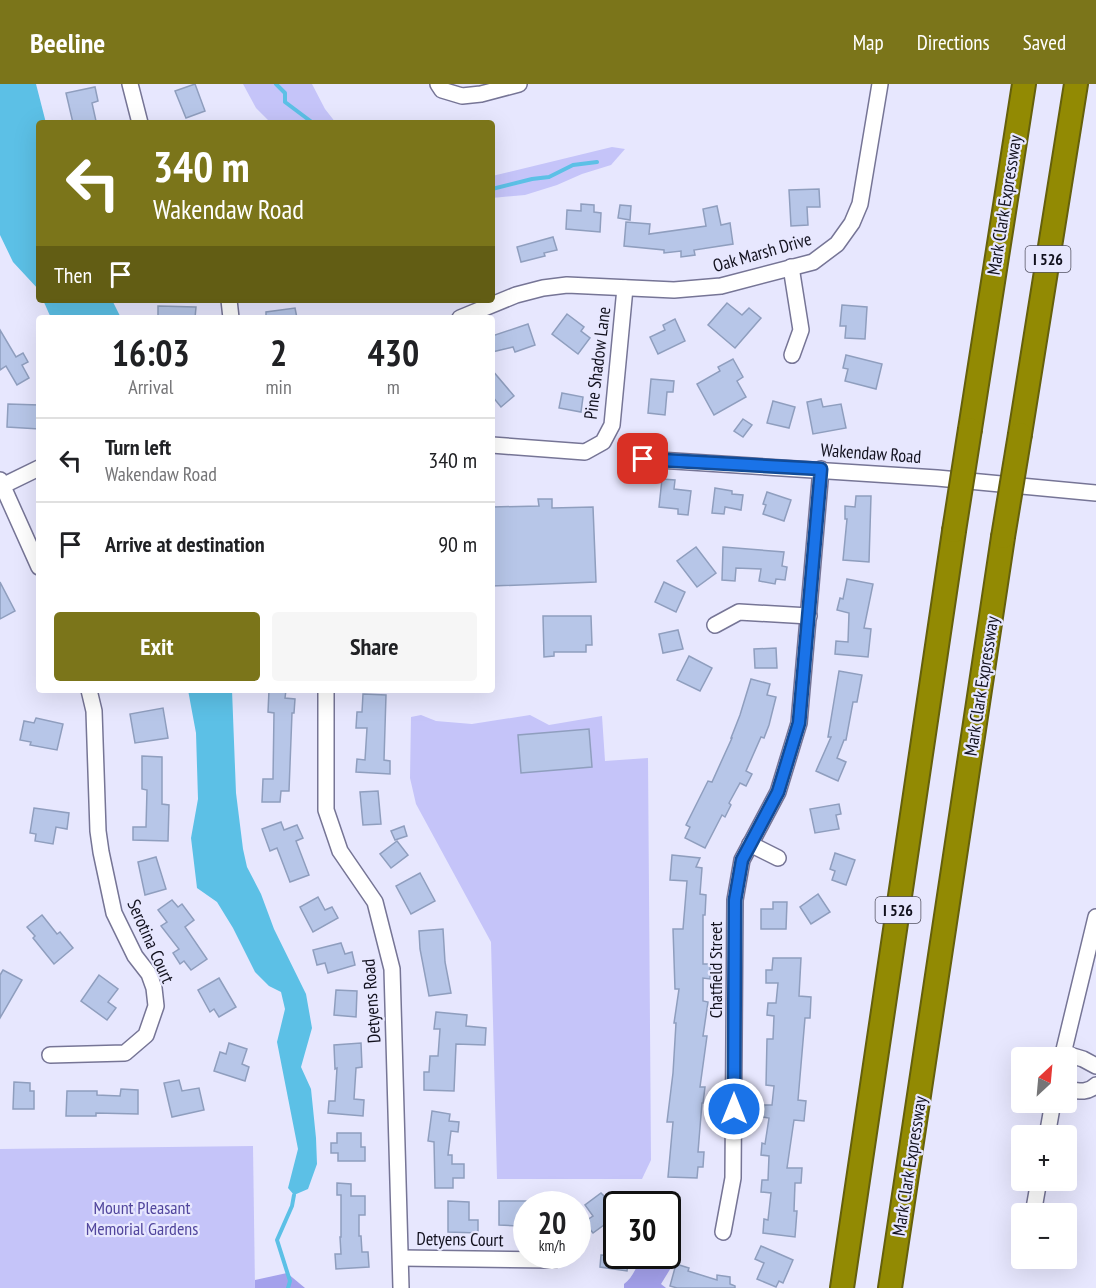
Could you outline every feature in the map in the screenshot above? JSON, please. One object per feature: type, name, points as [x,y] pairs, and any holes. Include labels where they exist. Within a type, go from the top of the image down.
[{"type":"highway","name":"Mark Clark Expressway","points":[[842,1288],[969,429],[1024,84]]},
{"type":"highway","name":"Mark Clark Expressway","points":[[890,1288],[1003,537],[1076,84]]},
{"type":"street","points":[[130,84],[139,120]]},
{"type":"street","points":[[438,84],[441,90],[462,96],[481,94],[519,84]]},
{"type":"street","name":"Oak Marsh Drive","points":[[467,315],[516,295],[543,288],[567,285],[674,290],[722,286],[813,262],[837,244],[852,223],[860,204],[880,84]]},
{"type":"street","points":[[791,267],[801,330],[792,355]]},
{"type":"street","name":"Pine Shadow Lane","points":[[495,445],[585,452],[603,441],[612,425],[625,288]]},
{"type":"street","name":"Wakendaw Road","points":[[643,459],[821,469],[1096,493]]},
{"type":"street","points":[[36,469],[1,484],[36,560]]},
{"type":"street","name":"Chatfield Street","points":[[723,1232],[733,1178],[735,900],[742,860],[778,792],[799,723],[821,469]]},
{"type":"street","points":[[715,625],[740,612],[809,616]]},
{"type":"street","name":"Serotina Court","points":[[50,1055],[125,1053],[146,1035],[156,1006],[149,974],[135,956],[114,913],[101,852],[98,831],[94,711],[90,693]]},
{"type":"street","name":"Detyens Road","points":[[326,693],[326,810],[340,851],[375,902],[392,969],[401,1288]]},
{"type":"street","points":[[750,844],[778,858]]},
{"type":"street","points":[[1064,1047],[1096,917]]},
{"type":"street","points":[[1077,1058],[1096,1066]]},
{"type":"street","points":[[1077,1091],[1084,1092],[1096,1085]]},
{"type":"street","name":"Detyens Court","points":[[401,1258],[513,1259]]},
{"type":"green space","points":[[243,84],[312,84],[334,120],[268,120],[256,108]]},
{"type":"green space","points":[[612,147],[625,149],[611,165],[525,195],[495,198],[495,175]]},
{"type":"green space","points":[[421,715],[436,721],[472,724],[530,715],[549,725],[602,716],[605,761],[648,758],[651,1160],[642,1179],[497,1179],[491,942],[416,804],[410,778],[411,717]]},
{"type":"green space","name":"Mount Pleasant Memorial Gardens","points":[[253,1146],[255,1288],[0,1288],[0,1149]]},
{"type":"shaded area","points":[[0,84],[36,84],[45,120],[36,120],[36,287],[13,262],[0,235]]},
{"type":"shaded area","points":[[44,303],[114,303],[120,315],[50,315]]},
{"type":"shaded area","points":[[189,693],[232,693],[236,793],[247,867],[306,994],[312,1028],[301,1067],[311,1089],[317,1164],[308,1189],[294,1195],[288,1188],[298,1149],[277,1042],[285,1009],[281,992],[269,986],[255,972],[217,902],[197,888],[191,838],[198,799],[196,733]]},
{"type":"shaded area","points":[[635,1269],[670,1269],[661,1284],[666,1288],[624,1288],[624,1284]]},
{"type":"shaded area","points":[[287,1273],[305,1288],[255,1288],[255,1280]]},
{"type":"building","points":[[195,84],[205,111],[186,118],[175,91]]},
{"type":"building","points":[[95,87],[98,101],[92,103],[96,120],[72,120],[66,93]]},
{"type":"building","points":[[819,189],[820,207],[807,207],[808,225],[791,226],[789,190]]},
{"type":"building","points":[[581,204],[594,205],[594,212],[601,213],[600,232],[566,229],[567,210],[581,211]]},
{"type":"building","points":[[620,205],[631,206],[630,220],[618,218]]},
{"type":"building","points":[[717,206],[721,225],[730,223],[733,244],[694,250],[695,255],[681,257],[681,251],[664,253],[664,250],[624,246],[626,222],[650,224],[649,234],[706,226],[703,209]]},
{"type":"building","points":[[553,237],[557,250],[544,253],[545,256],[521,262],[517,247]]},
{"type":"building","points":[[727,303],[742,315],[749,308],[761,318],[735,348],[708,325]]},
{"type":"building","points":[[842,305],[867,307],[865,339],[845,338],[846,326],[840,326]]},
{"type":"building","points":[[158,306],[196,307],[195,315],[158,315]]},
{"type":"building","points":[[295,308],[296,315],[266,315],[266,312]]},
{"type":"building","points":[[567,314],[584,327],[581,331],[590,338],[578,354],[552,334]]},
{"type":"building","points":[[675,319],[685,341],[658,354],[650,337],[665,330],[663,325]]},
{"type":"building","points":[[528,324],[535,345],[515,352],[513,347],[495,351],[495,335]]},
{"type":"building","points":[[0,330],[16,357],[23,353],[28,362],[22,365],[29,378],[17,385],[6,366],[0,370]]},
{"type":"building","points":[[846,355],[882,364],[876,389],[845,381],[848,369],[843,368]]},
{"type":"building","points":[[733,359],[743,377],[737,381],[746,397],[714,415],[697,384],[720,371],[718,367]]},
{"type":"building","points":[[495,374],[514,396],[501,407],[495,400]]},
{"type":"building","points":[[651,379],[674,381],[673,392],[667,392],[665,415],[648,413]]},
{"type":"building","points":[[562,393],[583,397],[581,412],[559,408]]},
{"type":"building","points":[[821,399],[823,407],[841,404],[846,428],[813,434],[807,402]]},
{"type":"building","points":[[773,401],[795,407],[789,428],[767,423]]},
{"type":"building","points":[[8,404],[36,405],[36,429],[7,427]]},
{"type":"building","points":[[743,419],[752,425],[743,437],[734,431]]},
{"type":"building","points":[[662,479],[675,480],[674,489],[691,491],[688,515],[678,514],[678,509],[659,507]]},
{"type":"building","points":[[715,488],[743,495],[741,510],[725,507],[724,514],[712,513]]},
{"type":"building","points":[[767,492],[791,500],[784,521],[763,514]]},
{"type":"building","points":[[856,496],[871,496],[869,562],[843,560],[847,519],[845,519],[845,506],[855,507]]},
{"type":"building","points":[[538,499],[552,499],[552,508],[593,507],[596,582],[495,586],[495,507],[539,506]]},
{"type":"building","points":[[696,547],[716,573],[697,587],[677,561]]},
{"type":"building","points":[[723,547],[784,552],[782,566],[787,567],[785,580],[776,579],[775,584],[759,581],[761,569],[736,568],[735,581],[722,580]]},
{"type":"building","points":[[847,579],[873,584],[864,628],[871,629],[868,657],[835,654],[836,641],[848,642],[849,613],[837,610],[840,598],[843,599]]},
{"type":"building","points":[[0,582],[15,611],[0,619]]},
{"type":"building","points":[[664,582],[685,592],[676,612],[655,602]]},
{"type":"building","points":[[543,616],[591,616],[592,645],[586,645],[586,652],[554,652],[554,656],[544,657]]},
{"type":"building","points":[[678,630],[683,649],[663,653],[659,634]]},
{"type":"building","points":[[776,648],[777,668],[755,668],[754,649]]},
{"type":"building","points":[[689,656],[712,668],[700,691],[677,680]]},
{"type":"building","points":[[839,671],[862,675],[857,702],[853,702],[846,740],[837,758],[846,762],[838,781],[816,771],[831,737],[828,737]]},
{"type":"building","points":[[751,679],[770,684],[767,695],[776,697],[769,725],[746,771],[752,774],[746,786],[740,783],[729,803],[731,805],[725,817],[722,815],[705,848],[685,838],[690,827],[686,825],[708,781],[712,782],[732,738]]},
{"type":"building","points":[[269,693],[286,693],[285,698],[295,699],[294,713],[292,713],[289,791],[281,791],[280,802],[262,802],[263,779],[273,779],[274,713],[268,712]]},
{"type":"building","points":[[363,694],[386,695],[384,760],[390,761],[390,774],[356,772],[357,759],[365,760],[367,728],[356,728],[357,712],[362,712]]},
{"type":"building","points":[[163,708],[168,738],[135,743],[130,714]]},
{"type":"building","points":[[36,718],[63,724],[57,750],[30,745],[31,742],[20,740],[24,721],[34,723]]},
{"type":"building","points":[[589,729],[592,767],[521,773],[518,735]]},
{"type":"building","points":[[142,756],[162,757],[162,804],[169,805],[168,841],[133,840],[133,827],[146,827],[147,790],[142,789]]},
{"type":"building","points":[[378,791],[381,824],[363,825],[360,792]]},
{"type":"building","points":[[839,804],[841,814],[836,815],[839,829],[815,833],[810,809]]},
{"type":"building","points":[[34,808],[69,813],[67,829],[56,827],[53,844],[35,841],[36,834],[30,833]]},
{"type":"building","points":[[281,822],[284,830],[297,825],[303,838],[296,841],[309,875],[290,882],[277,848],[270,851],[262,829]]},
{"type":"building","points":[[404,826],[407,836],[395,840],[391,831]]},
{"type":"building","points":[[397,841],[408,855],[391,868],[380,854]]},
{"type":"building","points":[[835,853],[855,860],[846,885],[832,880],[835,871],[830,869]]},
{"type":"building","points":[[672,855],[700,858],[696,867],[702,868],[700,894],[706,895],[705,915],[703,915],[703,964],[710,964],[710,979],[703,978],[703,1001],[708,1002],[703,1036],[707,1036],[700,1087],[705,1087],[698,1152],[704,1152],[703,1167],[698,1167],[697,1178],[668,1177],[673,1122],[667,1122],[673,1073],[676,1023],[674,1023],[679,989],[675,989],[673,929],[683,929],[687,881],[670,880]]},
{"type":"building","points":[[156,857],[166,889],[145,895],[138,862]]},
{"type":"building","points":[[420,873],[435,901],[411,914],[396,886]]},
{"type":"building","points":[[818,894],[830,912],[811,924],[800,907]]},
{"type":"building","points":[[318,897],[325,910],[332,907],[338,918],[313,932],[300,907]]},
{"type":"building","points":[[172,900],[178,907],[182,904],[194,920],[185,927],[207,959],[191,970],[184,961],[180,964],[173,953],[179,949],[161,926],[167,922],[158,910]]},
{"type":"building","points":[[773,902],[787,902],[786,929],[761,929],[761,909],[773,909]]},
{"type":"building","points":[[42,915],[57,934],[60,932],[73,948],[54,964],[27,927]]},
{"type":"building","points":[[443,929],[445,962],[451,993],[429,996],[419,931]]},
{"type":"building","points":[[341,943],[345,954],[352,952],[355,965],[328,973],[325,963],[317,965],[313,950]]},
{"type":"building","points":[[773,958],[801,958],[799,996],[811,997],[810,1018],[805,1018],[798,1100],[806,1101],[804,1121],[794,1120],[787,1168],[802,1168],[801,1183],[795,1183],[794,1211],[797,1211],[795,1237],[763,1233],[764,1219],[768,1220],[771,1193],[761,1192],[762,1180],[768,1180],[769,1156],[761,1155],[769,1118],[763,1117],[764,1105],[772,1105],[774,1086],[766,1085],[767,1039],[773,1039],[774,1016],[767,1015],[768,1003],[776,1003],[778,983],[766,983],[766,970],[772,970]]},
{"type":"building","points":[[3,970],[22,980],[0,1018],[0,975]]},
{"type":"building","points":[[99,975],[118,989],[108,1002],[116,1008],[107,1020],[81,1001]]},
{"type":"building","points":[[219,978],[236,1007],[219,1017],[214,1009],[210,1012],[198,990]]},
{"type":"building","points":[[336,990],[357,991],[356,1017],[334,1015]]},
{"type":"building","points":[[436,1012],[467,1015],[466,1026],[486,1028],[485,1045],[456,1044],[454,1091],[424,1090],[424,1072],[429,1072],[430,1056],[438,1056],[440,1029],[434,1029]]},
{"type":"building","points":[[229,1043],[247,1049],[242,1064],[249,1067],[245,1081],[214,1071],[220,1052],[226,1054]]},
{"type":"building","points":[[361,1043],[362,1067],[356,1068],[354,1099],[364,1100],[363,1116],[328,1113],[329,1101],[335,1101],[337,1068],[335,1069],[334,1045]]},
{"type":"building","points":[[179,1080],[182,1091],[199,1088],[204,1110],[172,1117],[164,1083]]},
{"type":"building","points":[[14,1082],[30,1083],[30,1091],[34,1091],[34,1109],[13,1109]]},
{"type":"building","points":[[121,1089],[138,1090],[138,1114],[96,1113],[96,1116],[66,1116],[67,1091],[97,1091],[97,1095],[120,1096]]},
{"type":"building","points":[[432,1111],[450,1114],[449,1121],[459,1122],[458,1132],[451,1131],[448,1155],[452,1155],[452,1164],[464,1164],[464,1178],[453,1178],[453,1188],[435,1188],[434,1142],[428,1141]]},
{"type":"building","points":[[337,1133],[361,1133],[361,1147],[365,1147],[365,1161],[338,1161],[338,1153],[331,1153],[331,1143],[337,1143]]},
{"type":"building","points":[[337,1183],[351,1184],[351,1196],[365,1196],[365,1215],[359,1215],[359,1236],[361,1236],[362,1252],[368,1252],[369,1267],[336,1269],[335,1254],[341,1254],[341,1195],[337,1195]]},
{"type":"building","points":[[601,1193],[603,1195],[603,1226],[593,1233],[591,1231],[593,1216],[591,1200]]},
{"type":"building","points":[[448,1201],[469,1202],[469,1220],[478,1220],[478,1233],[448,1232]]},
{"type":"building","points":[[499,1201],[513,1201],[513,1226],[499,1225]]},
{"type":"building","points":[[761,1246],[793,1260],[783,1283],[779,1281],[776,1287],[757,1279],[764,1263],[755,1259]]},
{"type":"building","points":[[601,1255],[603,1255],[603,1267],[600,1267]]},
{"type":"building","points":[[681,1266],[689,1268],[688,1271],[717,1280],[717,1275],[730,1277],[730,1284],[735,1288],[677,1288],[670,1286],[675,1269],[681,1269]]},
{"type":"waterway","points":[[276,84],[285,93],[285,102],[309,120]]},
{"type":"waterway","points":[[495,188],[549,177],[573,165],[597,162]]},
{"type":"waterway","points":[[288,1288],[290,1281],[277,1240],[292,1206],[294,1195]]},
{"type":"route","points":[[643,459],[821,469],[799,723],[778,792],[742,860],[735,900],[734,1109]]}]
